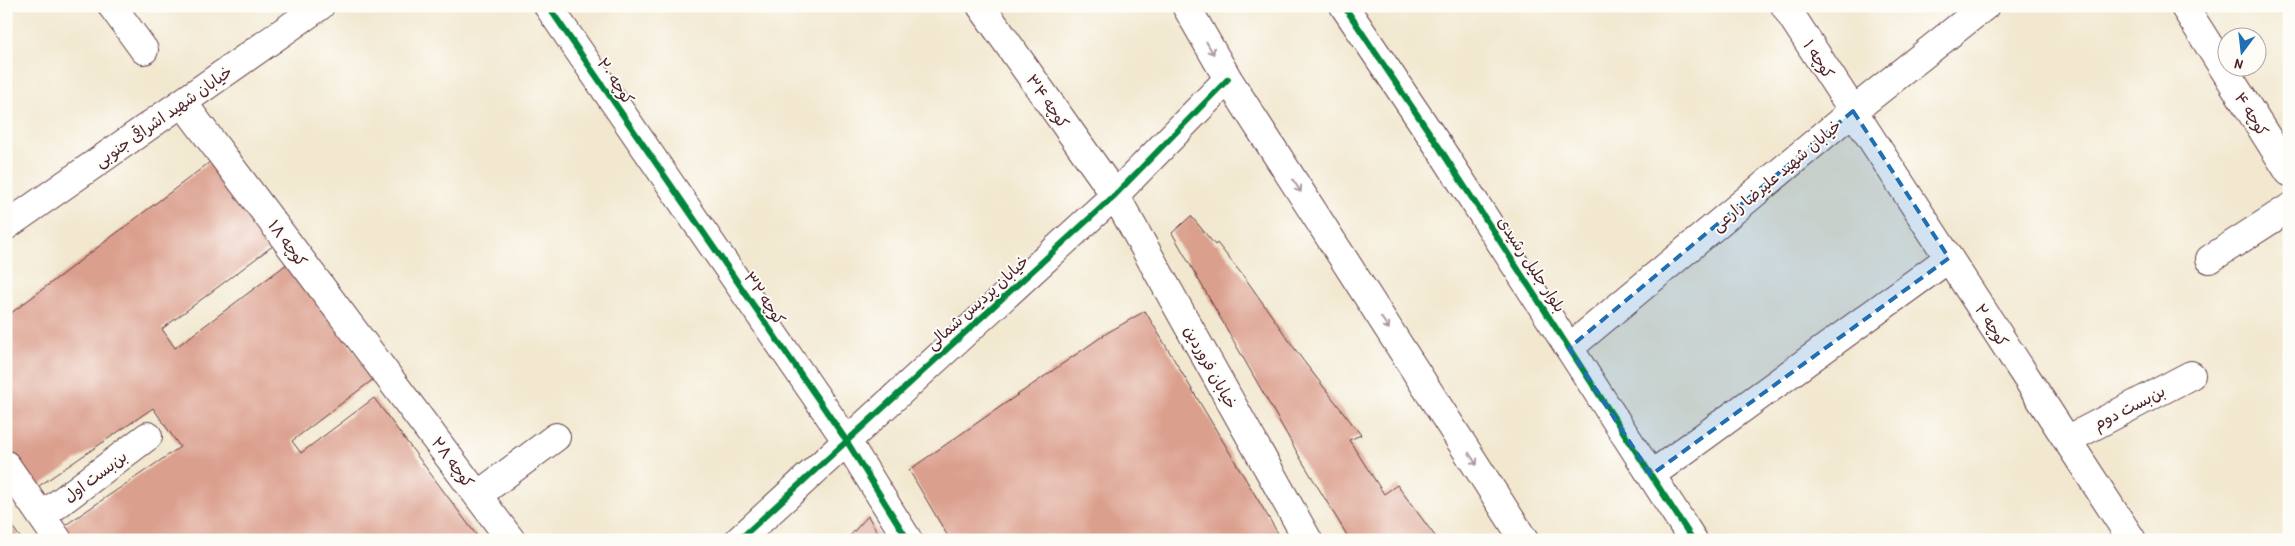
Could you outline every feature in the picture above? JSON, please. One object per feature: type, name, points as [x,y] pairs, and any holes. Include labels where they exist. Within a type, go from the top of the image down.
[{"type":"street","points":[[112,6],[144,50]]},
{"type":"street","name":"خیابان شهید اشراقی جنوبی","points":[[6,226],[320,6]]},
{"type":"street","name":"کوچه ۲۰","points":[[548,6],[661,171]]},
{"type":"street","name":"کوچه ۳۴","points":[[981,6],[1115,195]]},
{"type":"street","points":[[1186,6],[1228,79],[1524,540]]},
{"type":"street","name":"بلوار جلیل رشیدی","points":[[1344,6],[1439,146],[1693,540]]},
{"type":"street","name":"کوچه ۱","points":[[1785,6],[1853,111]]},
{"type":"street","name":"خیابان شهید علیرضا زارعی","points":[[1569,348],[1853,111],[1985,6]]},
{"type":"street","name":"کوچه ۴","points":[[2184,6],[2289,172]]},
{"type":"street","name":"خیابان پردیس شمالی","points":[[739,540],[1115,195],[1228,79]]},
{"type":"street","name":"کوچه ۱۸","points":[[183,103],[394,384]]},
{"type":"street","name":"کوچه ۲","points":[[1853,111],[2132,540]]},
{"type":"street","name":"کوچه ۳۲","points":[[661,171],[846,440],[908,540]]},
{"type":"street","name":"خیابان فروردین","points":[[1115,195],[1308,540]]},
{"type":"street","points":[[2210,259],[2289,208]]},
{"type":"street","points":[[1651,475],[1949,258]]},
{"type":"street","name":"بن‌بست دوم","points":[[2067,440],[2191,375]]},
{"type":"street","name":"کوچه ۲۸","points":[[394,384],[511,540]]},
{"type":"street","name":"بن‌بست اول","points":[[42,516],[148,436]]},
{"type":"street","points":[[478,495],[556,437]]},
{"type":"street","points":[[6,465],[58,540]]},
{"type":"highlighted area","points":[[1853,111],[1949,258],[1651,475],[1569,348]]},
{"type":"building","points":[[214,159],[274,245],[162,329],[175,348],[287,264],[375,378],[292,441],[301,453],[374,398],[480,540],[74,540],[64,526],[180,447],[153,408],[36,488],[6,449],[6,317]]},
{"type":"building","points":[[1191,216],[1215,245],[1217,243],[1248,282],[1302,359],[1361,435],[1349,440],[1384,494],[1397,485],[1438,540],[1350,540],[1302,461],[1172,233]]},
{"type":"building","points":[[1145,311],[1282,540],[950,540],[909,470],[1107,333]]},
{"type":"building","points":[[868,516],[882,540],[846,540]]},
{"type":"building","points":[[6,518],[17,533],[22,540],[6,540]]},
{"type":"cycle path","points":[[548,6],[846,440],[908,540]]},
{"type":"cycle path","points":[[1344,6],[1439,147],[1693,540]]},
{"type":"cycle path","points":[[739,540],[1115,195],[1228,79]]}]
